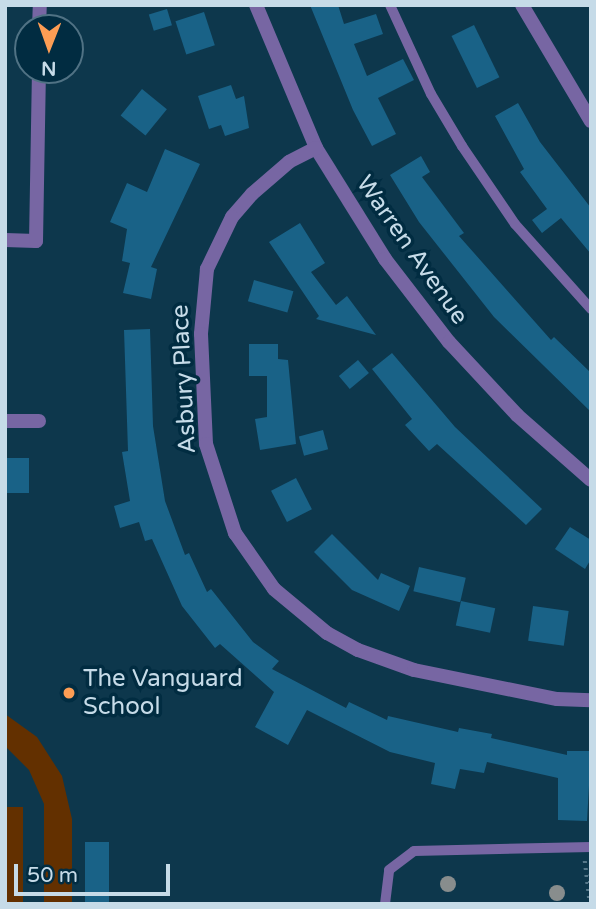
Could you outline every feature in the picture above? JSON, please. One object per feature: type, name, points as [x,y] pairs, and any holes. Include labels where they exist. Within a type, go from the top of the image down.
[{"type":"street","name":"Warren Avenue","points":[[256,5],[316,148],[385,260],[449,342],[517,415],[591,480]]},
{"type":"street","points":[[522,5],[591,121]]},
{"type":"street","points":[[5,240],[36,240],[39,84]]},
{"type":"street","name":"Asbury Place","points":[[316,148],[289,162],[252,194],[232,217],[207,269],[201,334],[205,433],[213,474],[235,533],[274,589],[327,634],[358,650],[414,670],[557,699],[591,700]]},
{"type":"street","points":[[5,421],[38,421]]},
{"type":"lane","points":[[390,5],[431,94],[462,146],[515,224],[591,309]]},
{"type":"lane","points":[[385,904],[389,870],[414,851],[587,846]]},
{"type":"path","points":[[587,846],[590,904]]},
{"type":"shaded area","points":[[5,714],[37,737],[62,776],[72,819],[72,904],[44,904],[44,804],[29,770],[5,746]]},
{"type":"shaded area","points":[[5,807],[23,807],[23,904],[5,904]]},
{"type":"building","points":[[310,5],[338,5],[344,24],[376,14],[383,34],[354,44],[367,76],[403,59],[414,80],[378,98],[396,134],[372,146],[353,110]]},
{"type":"building","points":[[167,9],[172,25],[154,31],[149,15]]},
{"type":"building","points":[[204,12],[215,45],[186,55],[175,21]]},
{"type":"building","points":[[474,25],[499,77],[477,88],[452,36]]},
{"type":"building","points":[[231,85],[236,99],[244,96],[249,128],[225,136],[221,125],[209,129],[198,96]]},
{"type":"building","points":[[142,89],[167,109],[145,136],[121,115]]},
{"type":"building","points":[[518,103],[540,142],[591,208],[591,254],[561,218],[542,233],[532,220],[547,209],[520,172],[524,169],[495,116]]},
{"type":"building","points":[[165,149],[200,164],[151,267],[157,269],[151,299],[123,293],[130,263],[122,261],[127,229],[110,222],[127,183],[147,192]]},
{"type":"building","points":[[421,156],[430,172],[422,177],[464,233],[459,236],[551,340],[554,337],[591,373],[591,412],[494,317],[419,222],[390,175]]},
{"type":"building","points":[[300,223],[325,263],[311,272],[336,305],[347,296],[376,335],[316,319],[319,316],[269,242]]},
{"type":"building","points":[[254,280],[293,291],[287,312],[248,301]]},
{"type":"building","points":[[150,329],[153,426],[165,501],[185,555],[189,553],[207,592],[211,589],[253,642],[279,661],[272,669],[346,708],[349,702],[387,720],[388,716],[458,732],[459,728],[492,734],[491,738],[567,755],[567,751],[591,751],[587,821],[558,820],[558,778],[487,762],[484,773],[460,769],[455,789],[431,784],[435,763],[390,752],[307,710],[288,745],[255,727],[274,692],[220,644],[215,648],[182,606],[152,539],[145,541],[139,522],[120,528],[114,506],[130,501],[122,452],[128,451],[124,330]]},
{"type":"building","points":[[249,344],[278,344],[278,359],[288,360],[296,444],[260,450],[255,419],[267,417],[267,376],[249,376]]},
{"type":"building","points":[[392,353],[455,427],[542,509],[526,525],[437,444],[429,451],[405,425],[412,419],[372,369]]},
{"type":"building","points":[[358,360],[369,373],[350,389],[339,376]]},
{"type":"building","points":[[323,430],[328,449],[304,456],[299,436]]},
{"type":"building","points":[[5,458],[29,458],[29,493],[5,493]]},
{"type":"building","points":[[296,478],[312,509],[287,522],[271,491]]},
{"type":"building","points":[[570,527],[591,540],[591,559],[585,569],[555,549]]},
{"type":"building","points":[[332,534],[378,580],[381,573],[410,586],[399,611],[352,590],[314,552]]},
{"type":"building","points":[[419,567],[466,578],[460,602],[413,591]]},
{"type":"building","points":[[461,601],[495,608],[490,633],[456,625]]},
{"type":"building","points":[[533,606],[569,611],[564,646],[528,641]]},
{"type":"building","points":[[85,842],[109,842],[109,904],[85,904]]},
{"type":"place","name":"The Vanguard School","points":[[69,693]]}]
